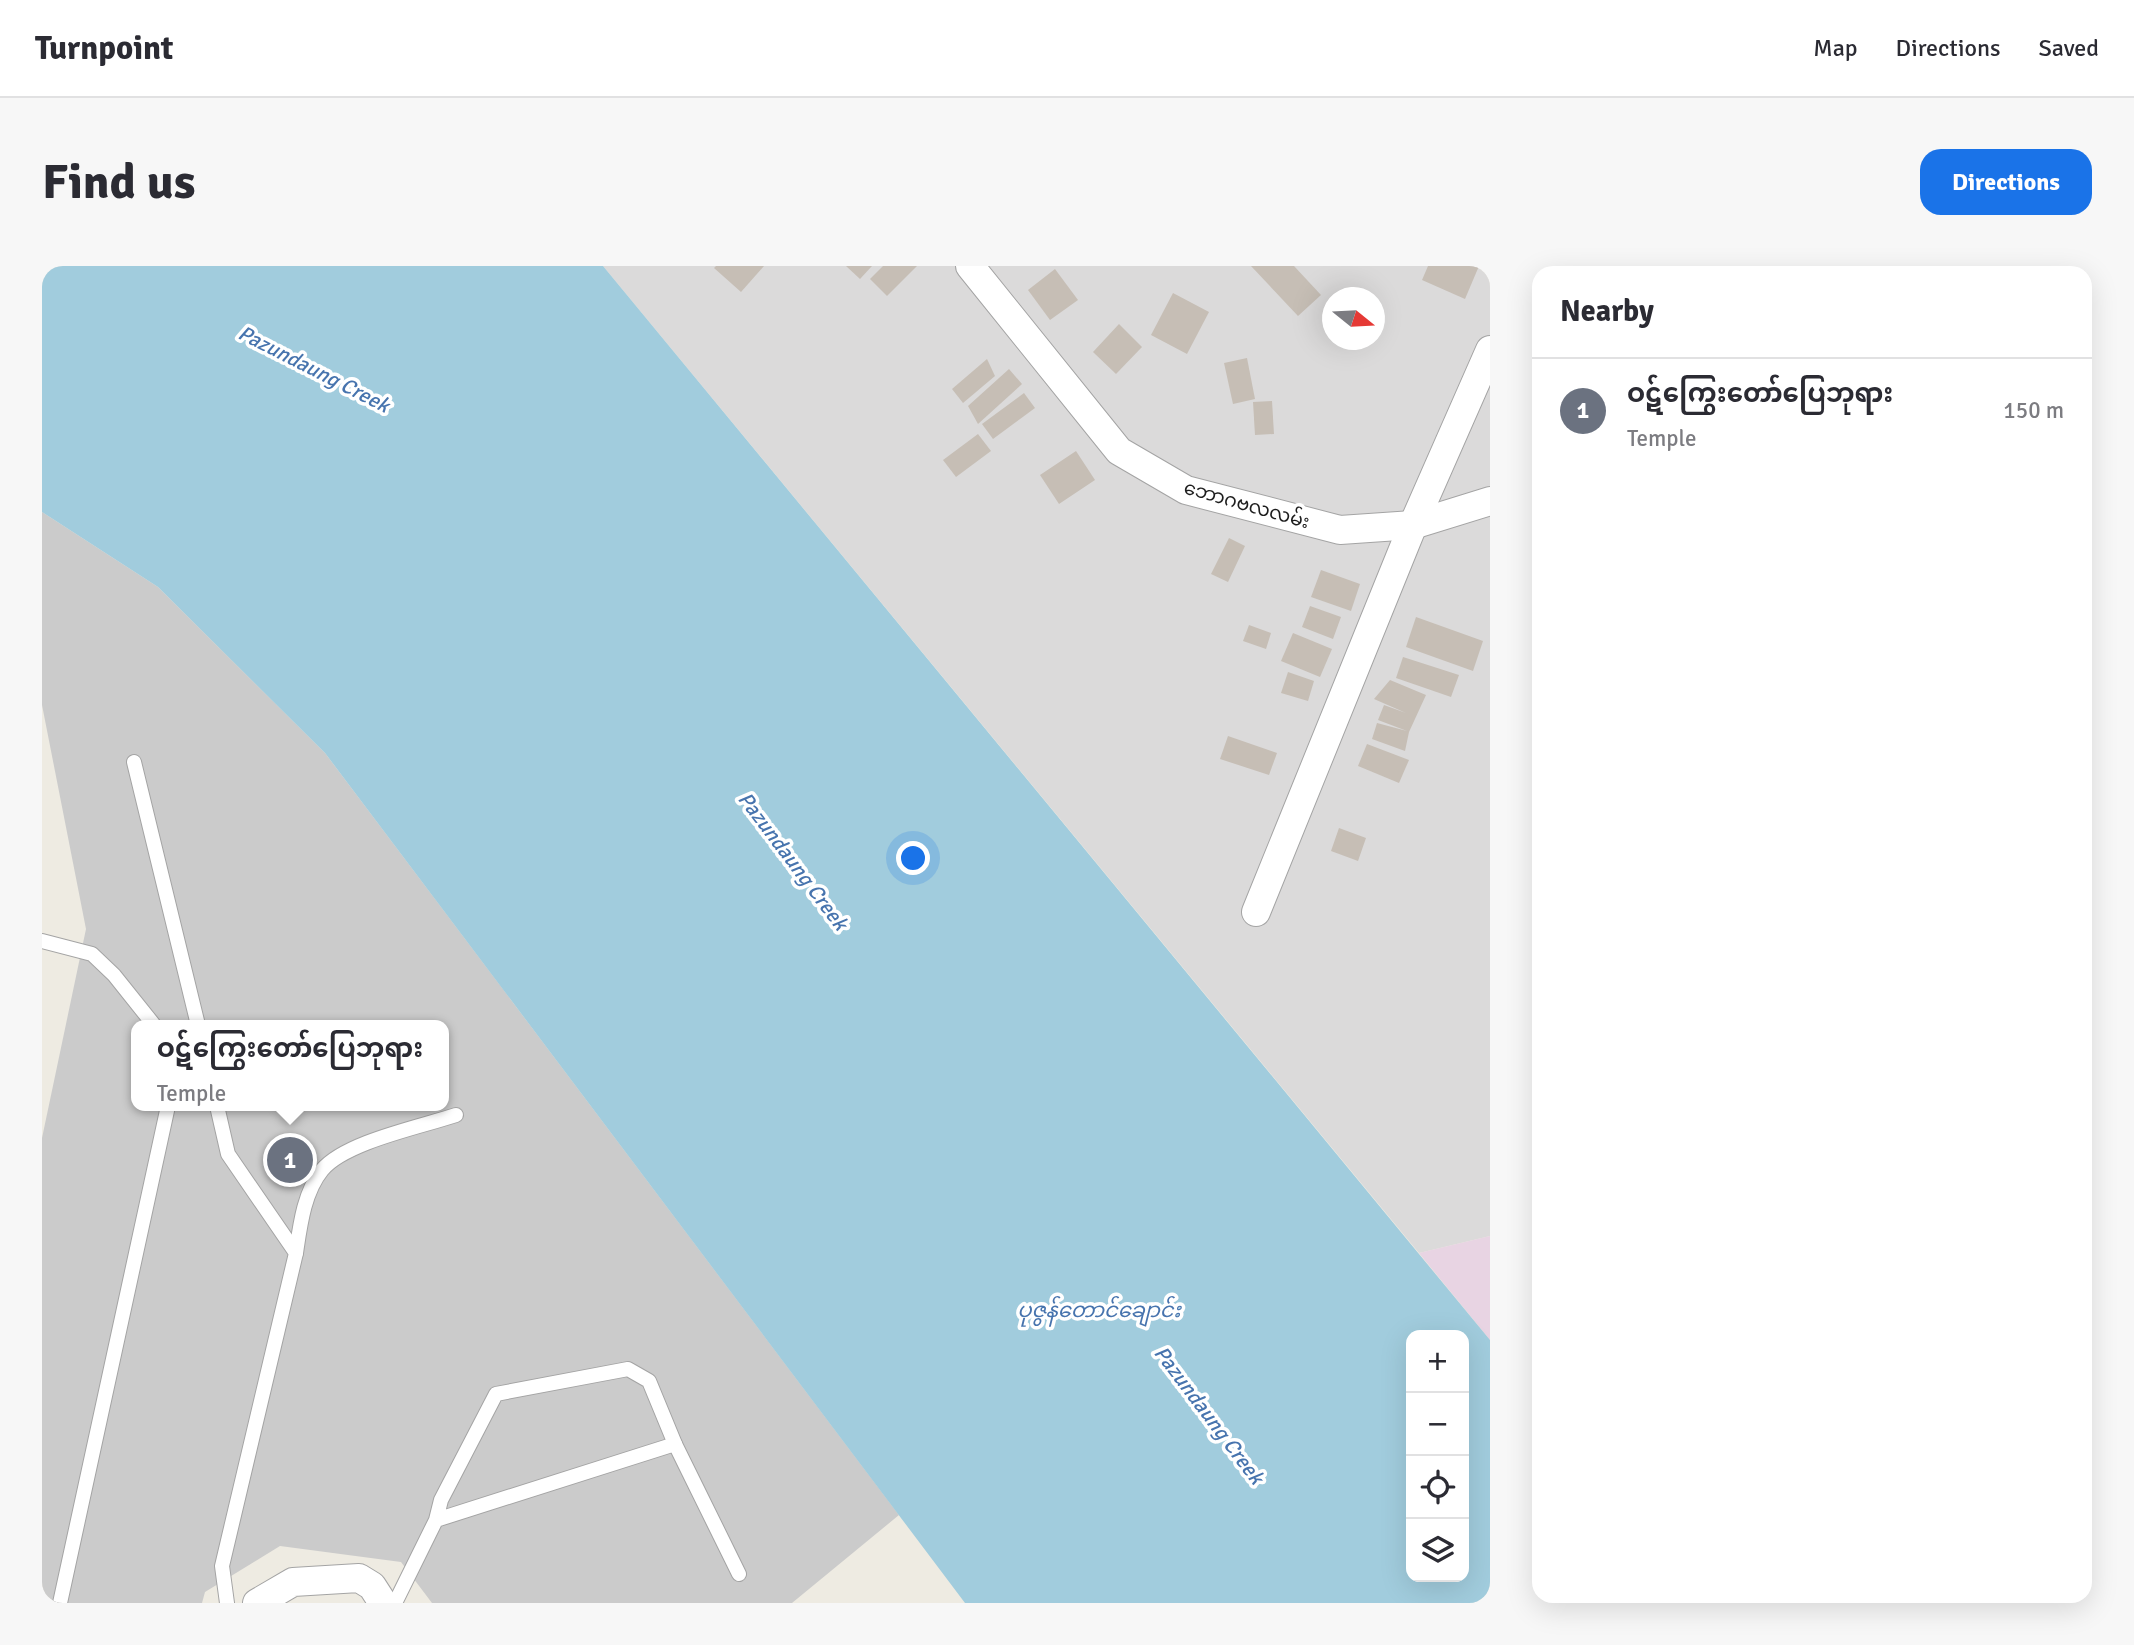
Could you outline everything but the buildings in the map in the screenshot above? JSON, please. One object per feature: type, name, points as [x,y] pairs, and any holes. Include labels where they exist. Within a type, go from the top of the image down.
[{"type":"street","name":"ဘောဂဗလလမ်း","points":[[970,266],[1119,451],[1186,489],[1340,530],[1413,525],[1490,501]]},
{"type":"street","points":[[1256,912],[1413,525],[1490,350]]},
{"type":"street","points":[[257,1603],[293,1582],[359,1578],[372,1586],[383,1603]]},
{"type":"lane","points":[[134,762],[197,1020]]},
{"type":"lane","points":[[42,940],[92,954],[114,975],[150,1020]]},
{"type":"lane","points":[[186,1020],[191,998]]},
{"type":"lane","points":[[61,1603],[167,1111]]},
{"type":"lane","points":[[218,1111],[228,1154],[296,1253]]},
{"type":"lane","points":[[227,1603],[222,1566],[296,1253],[302,1212],[320,1171],[343,1151],[456,1115]]},
{"type":"lane","points":[[395,1603],[436,1520],[441,1500],[496,1394],[628,1369],[649,1381],[675,1444],[739,1574]]},
{"type":"lane","points":[[436,1520],[675,1444]]},
{"type":"shaded area","points":[[603,266],[1490,266],[1490,1236],[1419,1253]]},
{"type":"shaded area","points":[[42,512],[158,587],[325,753],[899,1515],[792,1603],[432,1603],[401,1562],[280,1546],[205,1592],[202,1603],[42,1603],[42,1138],[86,929],[42,705]]},
{"type":"shaded area","points":[[1490,1236],[1490,1340],[1419,1253]]},
{"type":"water","name":"ပုဇွန်တောင်ချောင်း","points":[[42,266],[603,266],[1490,1340],[1490,1603],[965,1603],[325,753],[158,587],[42,512]]},
{"type":"place","name":"ဝဋ်ကြွေးတော်ပြေဘုရား","points":[[290,1160]]},
{"type":"water label","name":"Pazundaung Creek","points":[[314,369]]},
{"type":"water label","name":"Pazundaung Creek","points":[[793,861]]},
{"type":"water label","name":"Pazundaung Creek","points":[[1209,1415]]}]
